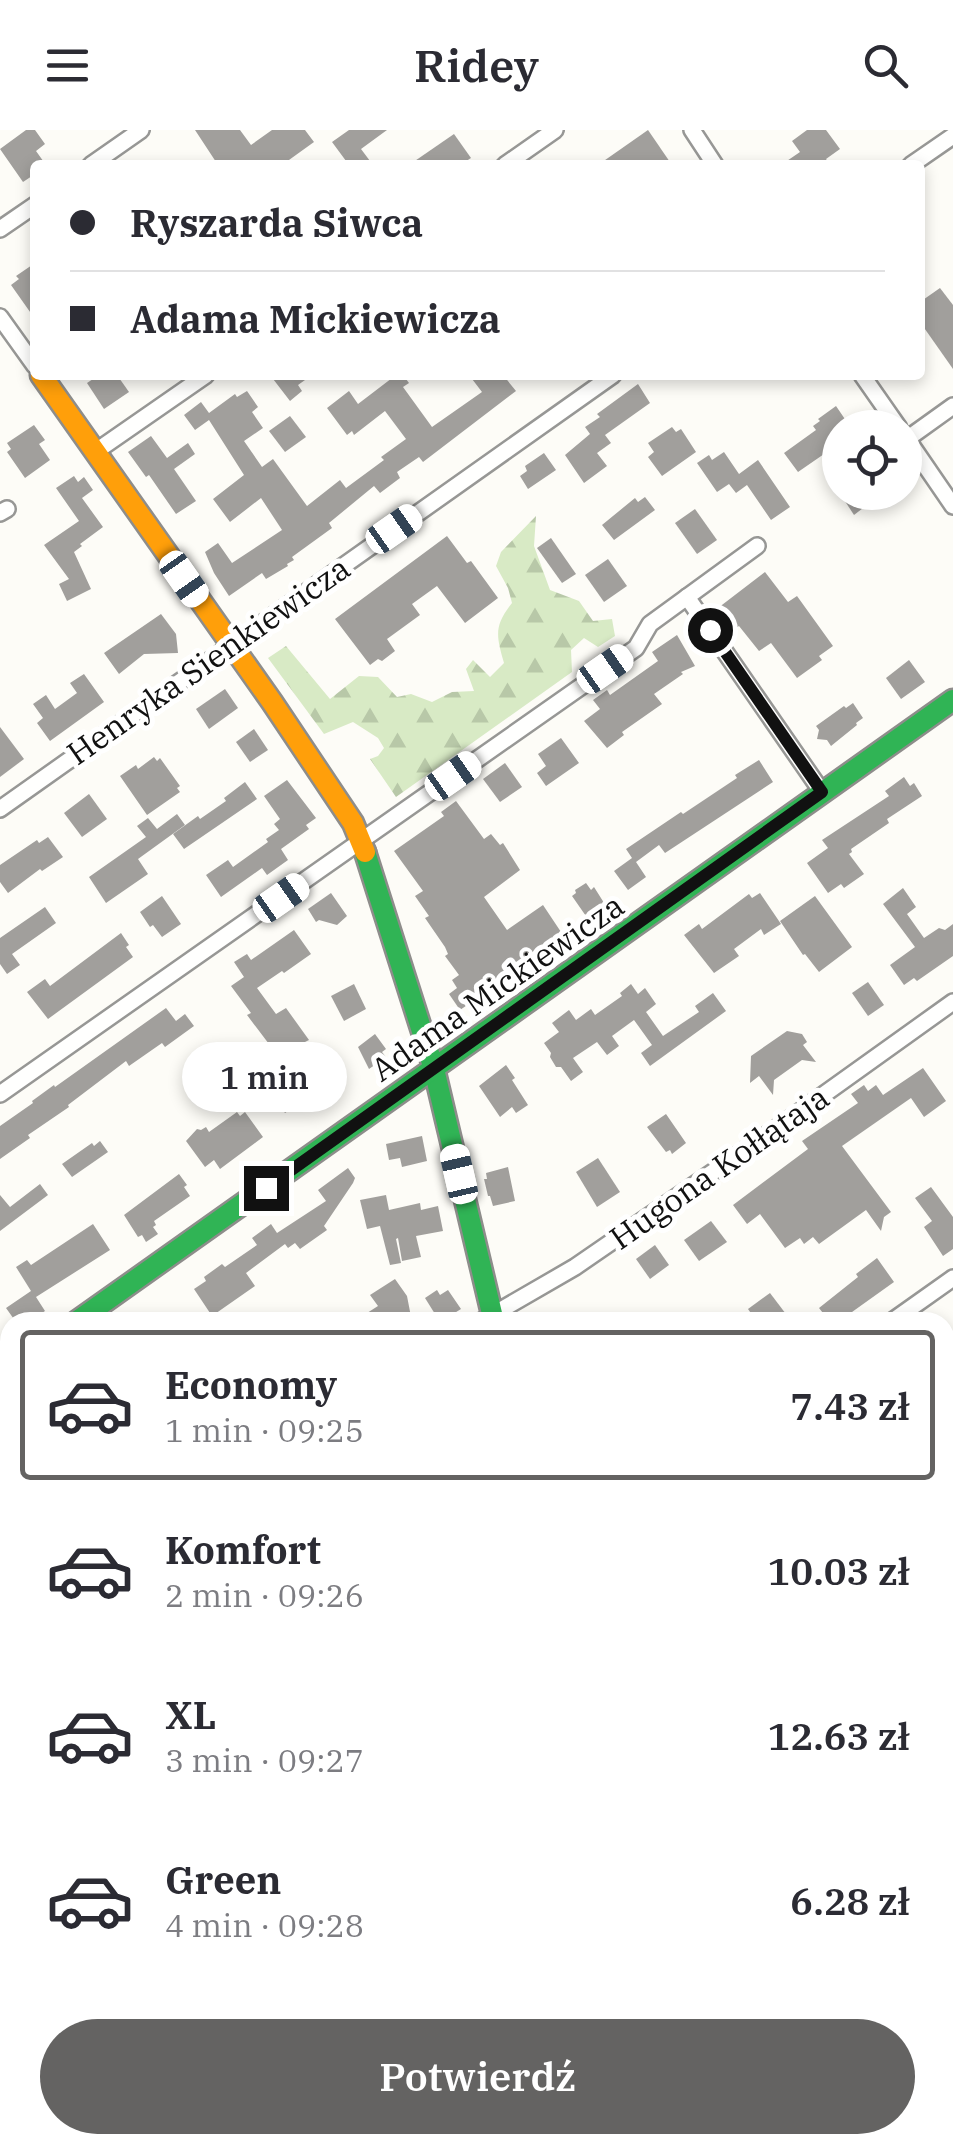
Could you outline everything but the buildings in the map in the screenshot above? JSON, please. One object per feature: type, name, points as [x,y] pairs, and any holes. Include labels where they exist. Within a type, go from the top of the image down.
[{"type":"street","points":[[98,160],[141,130]]},
{"type":"street","points":[[513,160],[556,130]]},
{"type":"street","points":[[692,130],[712,160]]},
{"type":"street","points":[[918,160],[953,136]]},
{"type":"street","points":[[0,230],[30,209]]},
{"type":"street","points":[[0,317],[30,359]]},
{"type":"street","points":[[45,380],[272,702],[362,841],[434,1069],[487,1312]]},
{"type":"street","points":[[95,452],[199,380]]},
{"type":"street","name":"Henryka Sienkiewicza","points":[[0,809],[606,380]]},
{"type":"street","points":[[866,380],[887,410]]},
{"type":"street","points":[[922,424],[953,406]]},
{"type":"street","points":[[922,460],[953,506]]},
{"type":"street","points":[[0,1094],[636,648],[650,624],[757,546]]},
{"type":"street","points":[[687,598],[822,792]]},
{"type":"street","name":"Adama Mickiewicza","points":[[90,1312],[953,700]]},
{"type":"street","name":"Hugona Kołłątaja","points":[[502,1312],[575,1267],[953,1002]]},
{"type":"street","points":[[905,1312],[953,1278]]},
{"type":"green space","points":[[536,516],[534,546],[550,590],[579,601],[593,621],[612,619],[615,636],[598,647],[584,638],[571,650],[572,672],[396,797],[370,759],[384,748],[378,738],[353,722],[324,734],[268,658],[286,646],[330,699],[359,676],[378,677],[397,697],[411,694],[432,702],[452,692],[474,691],[466,669],[473,660],[490,677],[504,663],[498,631],[512,603],[496,566],[501,552]]},
{"type":"traffic: fast","points":[[90,1312],[953,700]]},
{"type":"traffic: fast","points":[[365,852],[434,1069],[492,1312]]},
{"type":"traffic: slow","points":[[45,380],[272,702],[353,823],[365,852]]},
{"type":"route","points":[[266,1188],[822,792],[710,630]]}]
